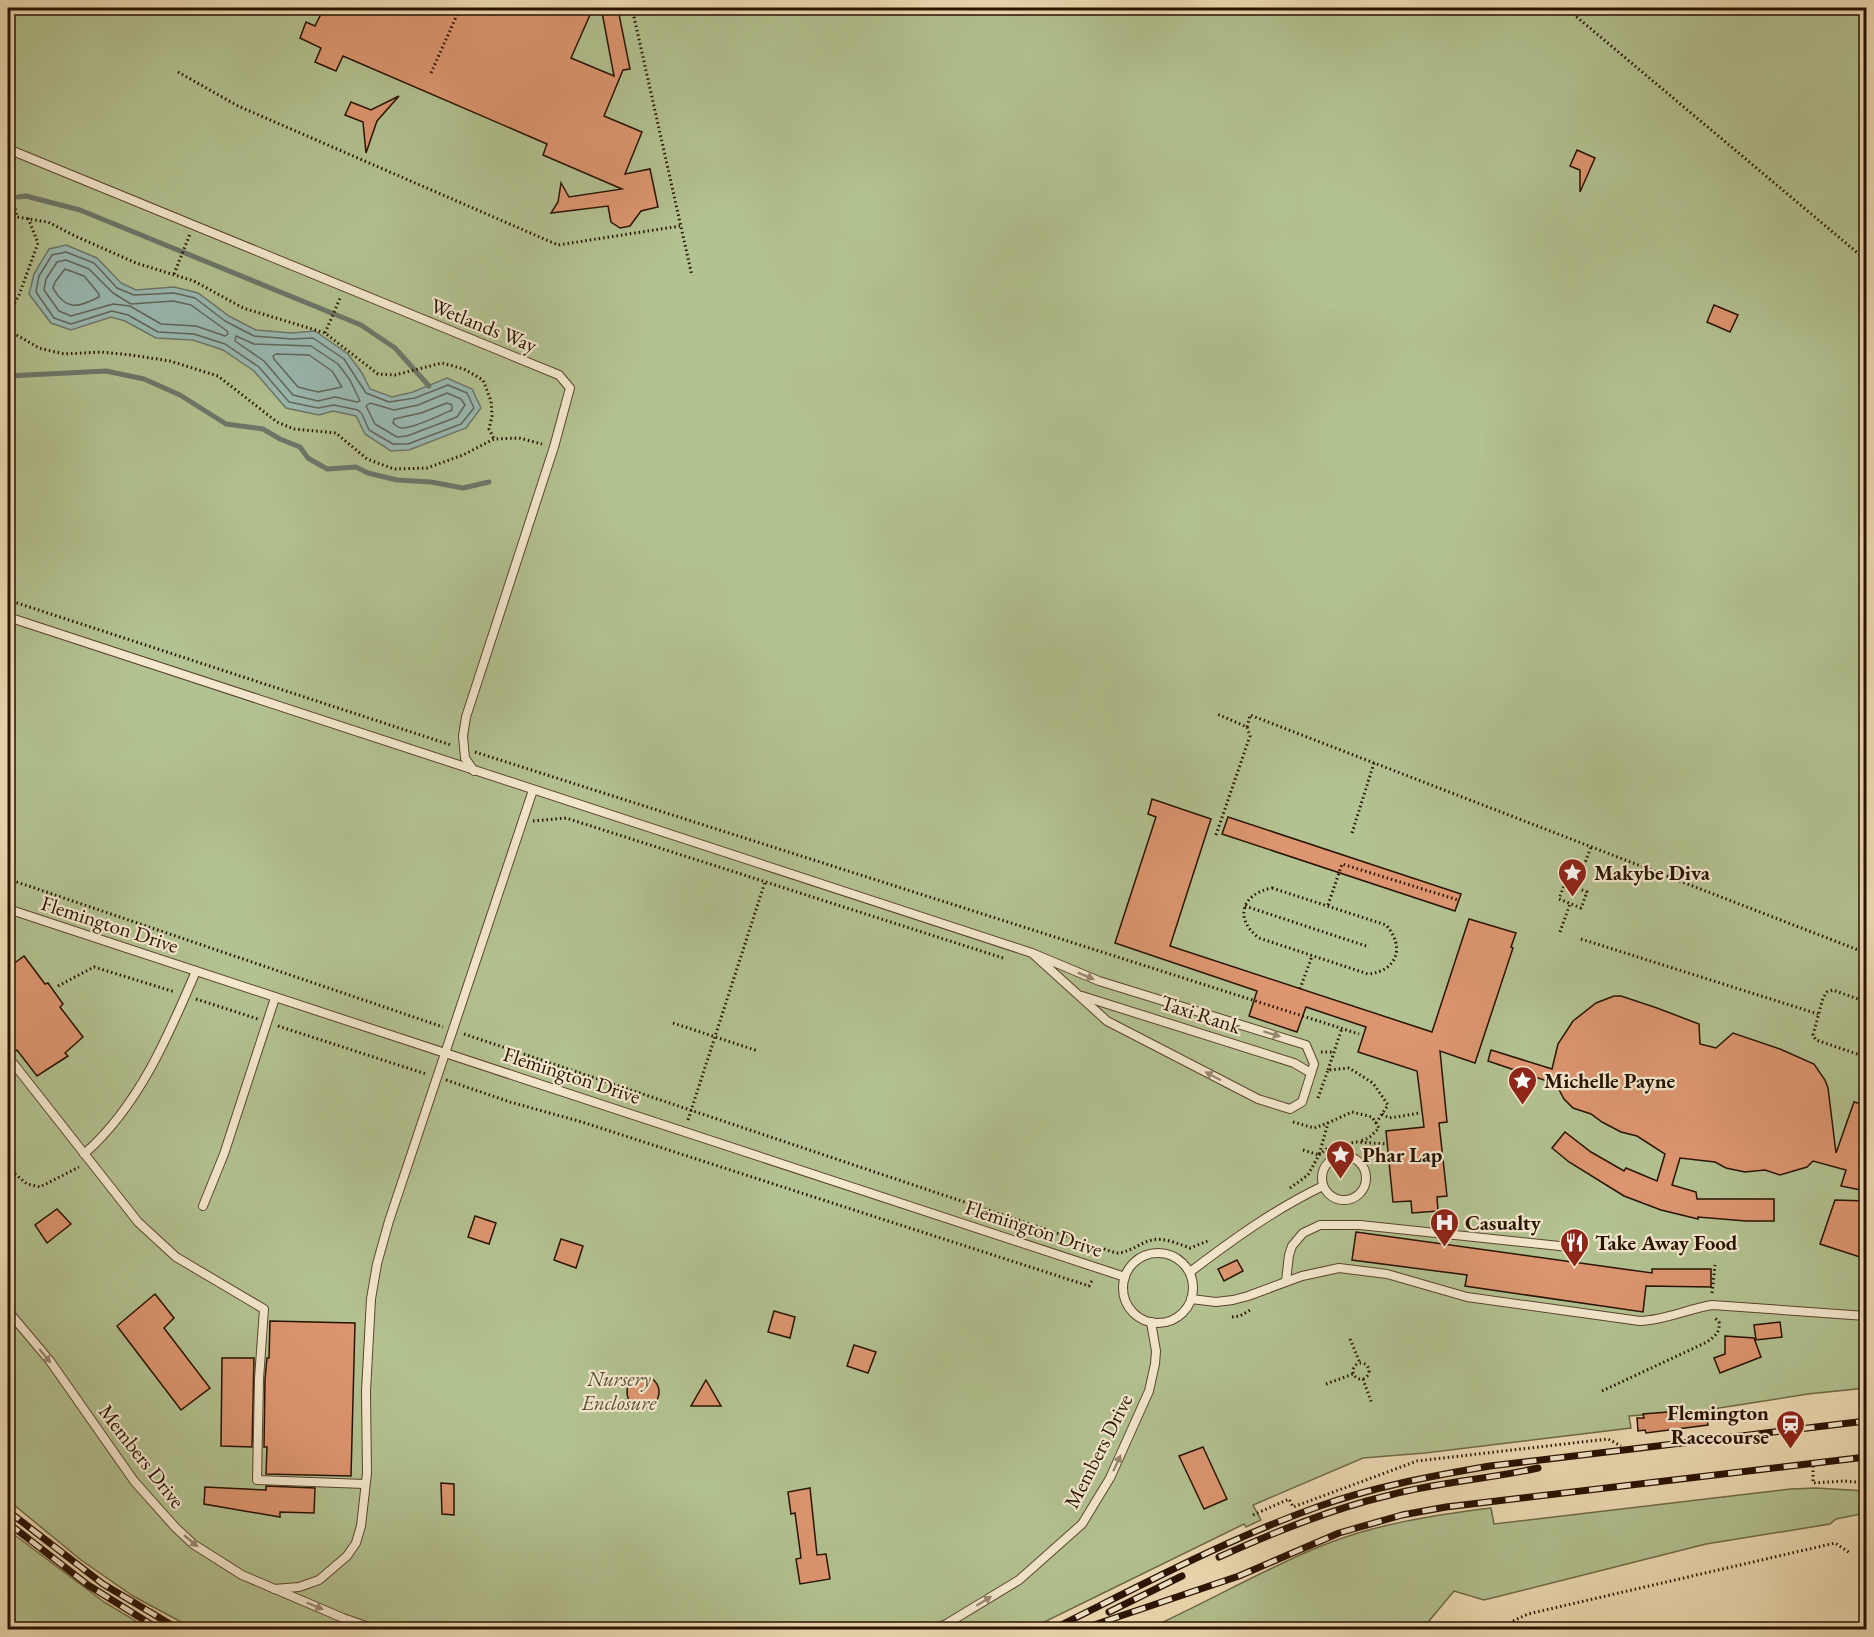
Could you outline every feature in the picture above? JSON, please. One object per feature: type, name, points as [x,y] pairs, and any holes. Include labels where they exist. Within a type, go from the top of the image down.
[{"type":"lane","name":"Wetlands Way","points":[[8,149],[559,375],[570,388],[554,447],[466,717],[465,759],[474,771]]},
{"type":"lane","points":[[8,617],[1032,953],[1099,981],[1306,1045],[1314,1064],[1302,1102],[1290,1109],[1258,1100],[1107,1021],[1032,953]]},
{"type":"lane","points":[[274,1589],[299,1587],[319,1580],[346,1556],[356,1543],[361,1526],[365,1484],[366,1391],[373,1287],[377,1264],[389,1221],[533,790]]},
{"type":"lane","name":"Flemington Drive","points":[[8,909],[1125,1277]]},
{"type":"lane","points":[[87,1158],[131,1100],[160,1050],[196,971]]},
{"type":"lane","name":"Taxi Rank","points":[[1077,994],[1294,1063],[1311,1073]]},
{"type":"lane","points":[[202,1206],[224,1154],[275,998]]},
{"type":"lane","points":[[13,1063],[138,1222],[176,1257],[264,1309],[259,1379],[257,1480],[365,1484]]},
{"type":"lane","points":[[1340,1156],[1355,1159],[1365,1170],[1366,1185],[1352,1200],[1338,1200],[1332,1197],[1323,1186],[1323,1171],[1327,1164],[1340,1156]]},
{"type":"lane","points":[[1190,1272],[1222,1247],[1280,1209],[1323,1186]]},
{"type":"lane","points":[[1286,1281],[1292,1246],[1303,1233],[1320,1225],[1360,1225],[1569,1246]]},
{"type":"lane","points":[[1154,1253],[1174,1257],[1190,1272],[1193,1281],[1191,1299],[1180,1315],[1172,1320],[1161,1323],[1151,1322],[1131,1310],[1126,1300],[1125,1277],[1136,1261],[1154,1253]]},
{"type":"lane","points":[[1191,1299],[1216,1302],[1233,1300],[1319,1271],[1340,1268],[1388,1274],[1467,1297],[1640,1321],[1654,1320],[1691,1308],[1712,1305],[1866,1316]]},
{"type":"lane","name":"Members Drive","points":[[8,1311],[50,1361],[134,1481],[193,1544],[242,1575],[343,1618],[376,1629]]},
{"type":"lane","name":"Members Drive","points":[[933,1629],[948,1623],[1018,1580],[1082,1524],[1110,1478],[1149,1391],[1156,1358],[1155,1336],[1151,1322]]},
{"type":"path","points":[[431,73],[460,8]]},
{"type":"path","points":[[632,8],[692,276]]},
{"type":"path","points":[[1566,8],[1866,260]]},
{"type":"path","points":[[178,72],[238,105],[558,245],[680,226]]},
{"type":"path","points":[[8,178],[17,217],[48,222],[136,263],[194,281],[243,308],[325,333],[378,374],[401,374],[442,363],[464,369],[483,380],[491,401],[492,416],[489,429],[494,439]]},
{"type":"path","points":[[8,315],[19,295],[38,243],[28,218]]},
{"type":"path","points":[[174,274],[193,225]]},
{"type":"path","points":[[325,333],[344,287]]},
{"type":"path","points":[[8,333],[15,334],[39,348],[64,354],[101,352],[131,354],[170,361],[218,376],[278,422],[294,429],[336,433],[367,459],[394,469],[427,468],[463,455],[494,439],[519,438],[554,447]]},
{"type":"path","points":[[8,600],[1359,1034]]},
{"type":"path","points":[[1217,714],[1247,727]]},
{"type":"path","points":[[1216,835],[1250,736],[1247,727],[1250,715],[1866,954]]},
{"type":"path","points":[[1352,833],[1374,763]]},
{"type":"path","points":[[524,818],[533,821],[566,818],[1005,959]]},
{"type":"path","points":[[1576,887],[1591,847]]},
{"type":"path","points":[[1328,905],[1342,864],[1458,900]]},
{"type":"path","points":[[8,879],[1116,1253],[1125,1253],[1154,1239],[1190,1248],[1217,1237],[1222,1247]]},
{"type":"path","points":[[685,1132],[765,882]]},
{"type":"path","points":[[1565,883],[1576,887],[1587,892],[1581,908],[1558,899],[1565,883]]},
{"type":"path","points":[[1272,888],[1328,905],[1386,925],[1397,941],[1397,954],[1394,960],[1383,970],[1368,974],[1259,938],[1250,932],[1245,924],[1245,906],[1252,895],[1259,890],[1272,888]]},
{"type":"path","points":[[1560,932],[1570,904]]},
{"type":"path","points":[[1245,906],[1369,947]]},
{"type":"path","points":[[1581,939],[1818,1014]]},
{"type":"path","points":[[1300,989],[1312,956]]},
{"type":"path","points":[[58,986],[94,967],[1089,1286],[1104,1249]]},
{"type":"path","points":[[1866,1002],[1833,990],[1827,992],[1813,1035],[1816,1040],[1866,1058]]},
{"type":"path","points":[[673,1023],[758,1051]]},
{"type":"path","points":[[1316,1103],[1342,1028]]},
{"type":"path","points":[[1328,1070],[1349,1068],[1373,1083],[1389,1105],[1376,1123]]},
{"type":"path","points":[[1286,1120],[1314,1128],[1352,1112],[1372,1117],[1379,1128],[1369,1138],[1330,1146],[1319,1155]]},
{"type":"path","points":[[1382,1114],[1389,1118],[1420,1113]]},
{"type":"path","points":[[1280,1209],[1276,1198],[1308,1175],[1319,1155],[1328,1123]]},
{"type":"path","points":[[1357,1142],[1387,1144]]},
{"type":"path","points":[[1303,1150],[1319,1155]]},
{"type":"path","points":[[8,1168],[27,1184],[40,1187],[87,1158]]},
{"type":"path","points":[[1602,1391],[1707,1342],[1716,1335],[1719,1322],[1712,1316],[1715,1265]]},
{"type":"path","points":[[1350,1340],[1360,1363],[1365,1364],[1368,1371],[1367,1376],[1363,1379]]},
{"type":"path","points":[[1353,1374],[1353,1368],[1360,1363]]},
{"type":"path","points":[[1353,1374],[1363,1379]]},
{"type":"path","points":[[1326,1384],[1353,1374]]},
{"type":"path","points":[[1363,1379],[1372,1404]]},
{"type":"path","points":[[1253,1515],[1289,1499],[1293,1507],[1417,1461],[1608,1439],[1621,1446]]},
{"type":"path","points":[[1813,1466],[1814,1483],[1844,1481],[1866,1483]]},
{"type":"path","points":[[1513,1621],[1528,1614],[1835,1543],[1850,1553]]},
{"type":"green space","name":"Flemington Racecourse","points":[[8,8],[1866,8],[1866,1388],[1808,1394],[1700,1411],[1629,1416],[1631,1428],[1425,1453],[1363,1458],[1253,1505],[1261,1520],[1246,1527],[1244,1524],[1030,1629],[194,1629],[133,1596],[81,1560],[8,1500]]},
{"type":"green space","points":[[1790,1489],[1866,1491],[1866,1513],[1836,1519],[1830,1524],[1706,1544],[1484,1600],[1454,1591],[1429,1621],[1438,1629],[1148,1629],[1277,1565],[1321,1546],[1341,1538],[1405,1521],[1491,1508],[1494,1524]]},
{"type":"green space","points":[[8,1530],[104,1602],[149,1629],[8,1629]]},
{"type":"water","points":[[66,245],[97,258],[121,283],[136,290],[174,287],[198,293],[229,316],[256,330],[292,333],[315,331],[348,354],[370,389],[392,397],[413,392],[447,378],[472,389],[481,408],[466,428],[409,450],[391,451],[365,434],[356,416],[333,411],[319,415],[286,408],[254,371],[223,350],[193,340],[156,338],[125,321],[111,317],[71,330],[51,323],[29,294],[34,274],[49,249]]},
{"type":"building","points":[[324,8],[593,8],[571,58],[614,76],[602,12],[618,9],[630,69],[623,70],[604,116],[642,132],[625,174],[650,169],[658,207],[641,211],[630,226],[620,228],[611,222],[608,206],[551,213],[558,202],[561,183],[569,197],[622,189],[543,155],[547,144],[343,56],[336,71],[315,62],[321,48],[300,38],[306,22],[315,26]]},
{"type":"building","points":[[399,96],[377,121],[366,153],[363,122],[345,115],[351,102],[371,110]]},
{"type":"building","points":[[1577,150],[1595,158],[1580,192],[1580,170],[1570,166]]},
{"type":"building","points":[[1714,305],[1738,315],[1730,332],[1707,322]]},
{"type":"building","points":[[1152,799],[1211,819],[1170,946],[1432,1032],[1469,919],[1516,933],[1475,1063],[1440,1051],[1447,1122],[1439,1123],[1447,1196],[1437,1197],[1438,1211],[1412,1213],[1411,1201],[1393,1202],[1386,1131],[1424,1127],[1417,1071],[1358,1052],[1366,1027],[1306,1007],[1297,1032],[1249,1016],[1257,991],[1115,943],[1156,817],[1148,814]]},
{"type":"building","points":[[1228,817],[1461,894],[1455,911],[1222,834]]},
{"type":"building","points":[[24,956],[45,984],[48,983],[63,1004],[60,1007],[83,1037],[65,1053],[68,1056],[37,1076],[17,1050],[8,1057],[8,968]]},
{"type":"building","points":[[1614,996],[1621,996],[1699,1024],[1700,1044],[1716,1048],[1733,1033],[1780,1049],[1814,1064],[1828,1088],[1836,1153],[1854,1102],[1866,1105],[1866,1191],[1841,1186],[1846,1170],[1813,1161],[1807,1167],[1780,1175],[1765,1170],[1745,1172],[1726,1168],[1715,1162],[1680,1158],[1672,1185],[1696,1192],[1697,1199],[1774,1199],[1774,1221],[1698,1217],[1698,1219],[1661,1210],[1624,1196],[1569,1162],[1552,1148],[1565,1132],[1591,1152],[1624,1171],[1626,1168],[1657,1181],[1665,1154],[1637,1136],[1621,1132],[1591,1114],[1573,1108],[1564,1099],[1556,1084],[1488,1061],[1491,1050],[1552,1069],[1558,1044],[1573,1021],[1596,1003]]},
{"type":"building","points":[[1835,1200],[1866,1201],[1866,1259],[1820,1244]]},
{"type":"building","points":[[57,1209],[71,1224],[47,1243],[35,1225]]},
{"type":"building","points":[[475,1216],[496,1223],[489,1244],[468,1237]]},
{"type":"building","points":[[1356,1232],[1652,1273],[1652,1269],[1711,1269],[1711,1287],[1646,1286],[1643,1312],[1465,1286],[1467,1275],[1352,1260]]},
{"type":"building","points":[[561,1239],[583,1246],[576,1268],[554,1260]]},
{"type":"building","points":[[1237,1260],[1243,1271],[1224,1281],[1218,1269]]},
{"type":"building","points":[[155,1294],[174,1318],[164,1328],[210,1388],[181,1410],[117,1326]]},
{"type":"building","points":[[774,1311],[795,1317],[790,1338],[768,1332]]},
{"type":"building","points":[[270,1321],[355,1323],[351,1476],[266,1474],[265,1379],[267,1358],[269,1358]]},
{"type":"building","points":[[1780,1322],[1782,1337],[1756,1340],[1754,1325]]},
{"type":"building","points":[[1725,1336],[1754,1338],[1761,1357],[1720,1373],[1714,1358],[1725,1354]]},
{"type":"building","points":[[854,1345],[876,1352],[868,1373],[847,1366]]},
{"type":"building","points":[[222,1358],[254,1358],[252,1447],[221,1446]]},
{"type":"building","points":[[643,1376],[654,1381],[659,1392],[654,1403],[643,1408],[632,1403],[627,1392],[632,1381]]},
{"type":"building","points":[[706,1380],[721,1406],[691,1406]]},
{"type":"building","points":[[1668,1412],[1669,1417],[1706,1413],[1708,1425],[1646,1433],[1645,1430],[1638,1431],[1637,1418],[1644,1418],[1643,1414]]},
{"type":"building","points":[[1203,1447],[1227,1499],[1204,1509],[1179,1456]]},
{"type":"building","points":[[441,1483],[454,1484],[454,1515],[442,1514]]},
{"type":"building","points":[[266,1486],[315,1488],[314,1513],[280,1512],[280,1517],[204,1504],[205,1487],[266,1490]]},
{"type":"building","points":[[810,1488],[817,1555],[826,1554],[830,1579],[800,1584],[796,1559],[801,1558],[795,1513],[791,1514],[788,1492]]},
{"type":"waterway","points":[[18,197],[26,196],[80,210],[361,325],[395,348],[429,386]]},
{"type":"waterway","points":[[8,376],[106,371],[144,379],[180,395],[226,424],[263,429],[300,447],[308,458],[327,469],[356,467],[368,473],[397,480],[431,482],[463,488],[489,482]]},
{"type":"railway","points":[[1051,1630],[1249,1534],[1317,1507],[1381,1488],[1490,1466],[1866,1421]]},
{"type":"railway","points":[[1079,1630],[1239,1576],[1339,1533],[1402,1515],[1446,1507],[1866,1457]]},
{"type":"railway","points":[[1219,1557],[1346,1507],[1427,1487],[1538,1468]]},
{"type":"railway","points":[[8,1511],[103,1584],[180,1630]]},
{"type":"railway","points":[[8,1523],[88,1585],[160,1630]]},
{"type":"railway","points":[[1109,1612],[1182,1576]]},
{"type":"place","name":"Makybe Diva","points":[[1573,898]]},
{"type":"place","name":"Michelle Payne","points":[[1523,1106]]},
{"type":"place","name":"Phar Lap","points":[[1341,1180]]},
{"type":"place","name":"Casualty","points":[[1444,1248]]},
{"type":"place","name":"Take Away Food","points":[[1574,1268]]},
{"type":"place","name":"Flemington Racecourse","points":[[1790,1450]]},
{"type":"park label","name":"Nursery Enclosure","points":[[619,1390]]}]
